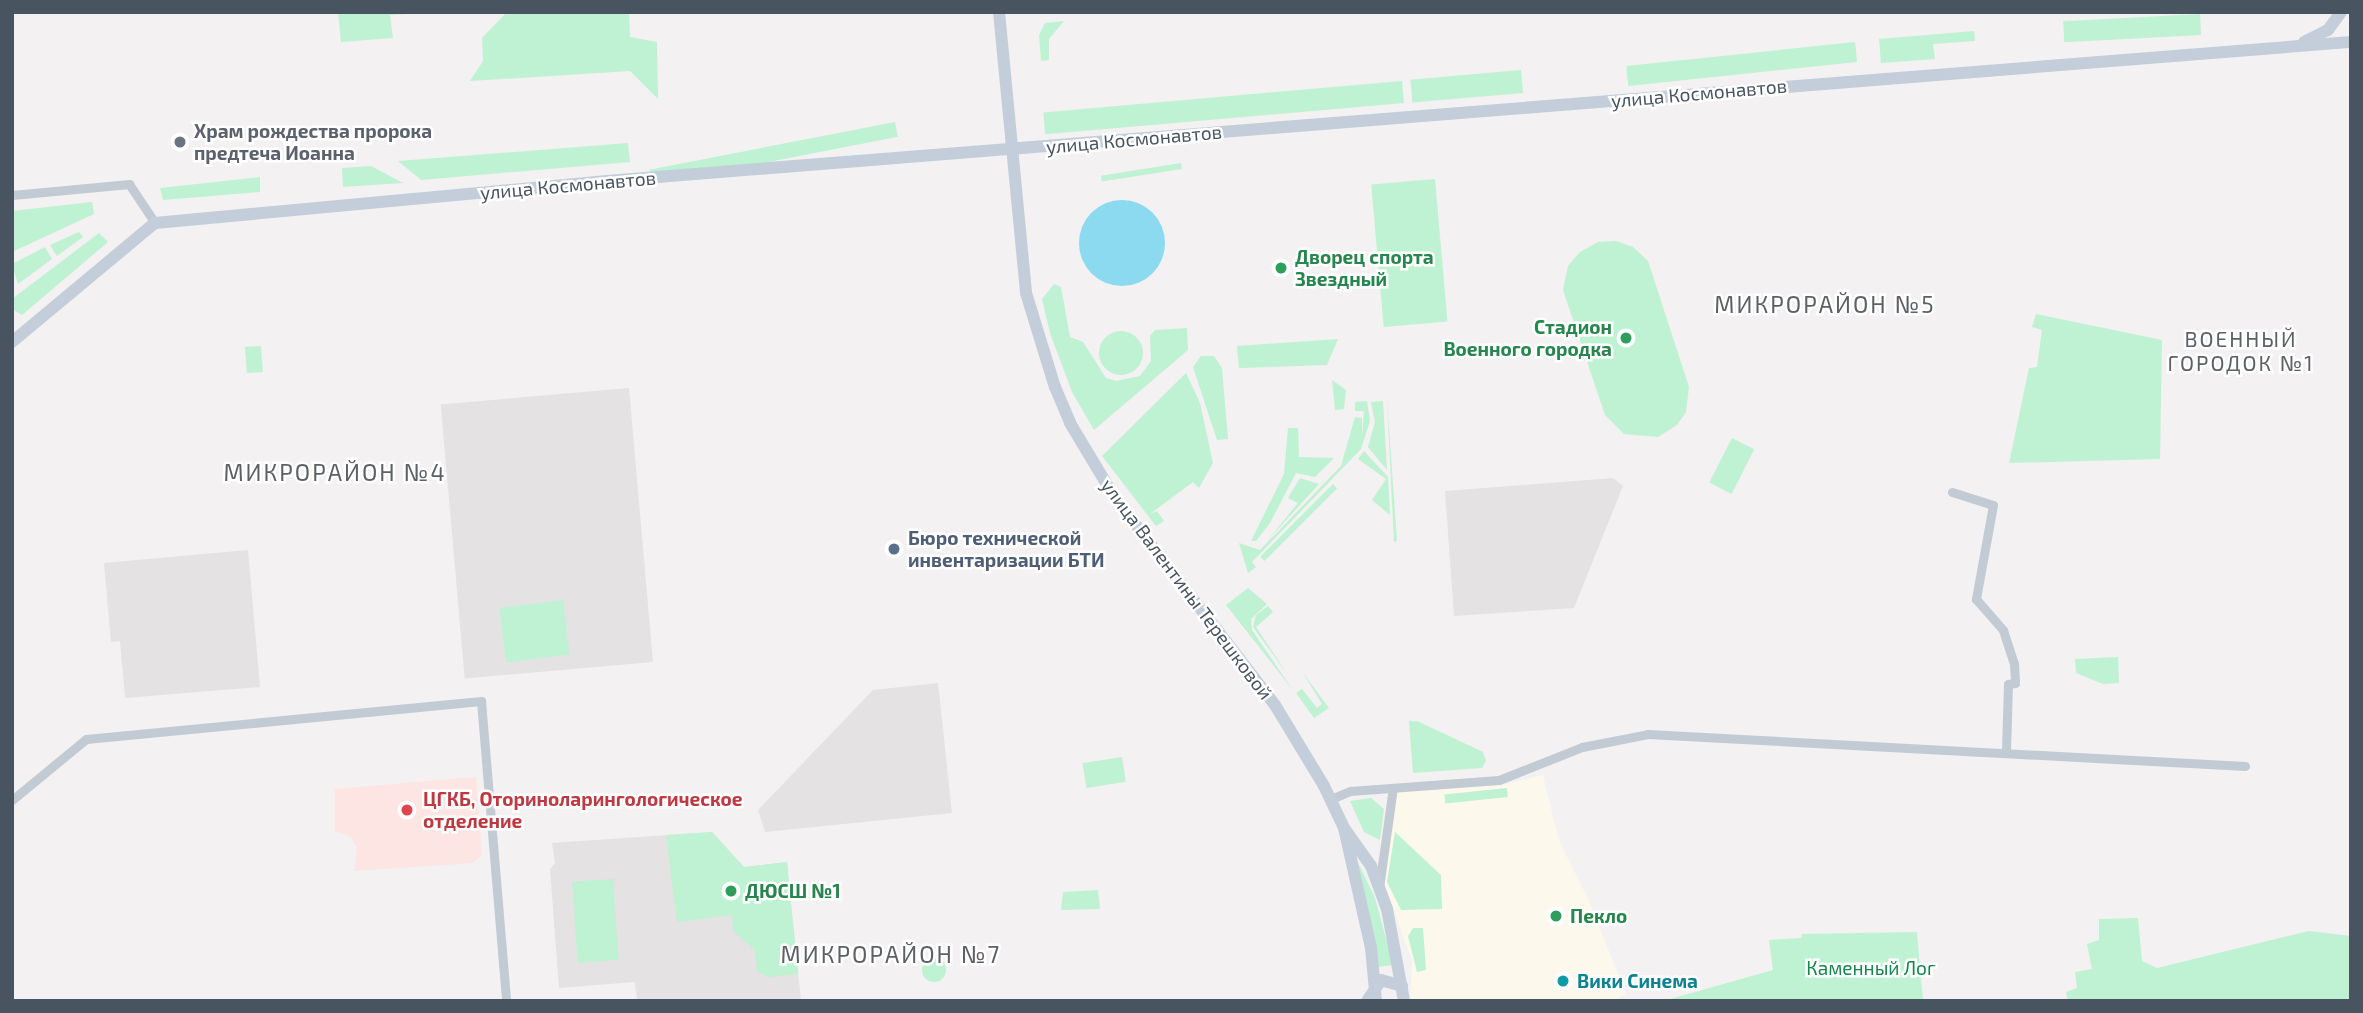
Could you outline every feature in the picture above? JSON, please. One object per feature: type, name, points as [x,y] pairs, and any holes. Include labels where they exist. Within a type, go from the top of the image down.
[{"type":"main road","name":"улица Валентины Терешковой","points":[[999,12],[1010,149],[1030,309],[1070,423],[1121,507],[1275,705],[1331,799],[1344,828],[1371,866],[1394,933],[1404,1001]]},
{"type":"main road","name":"улица Космонавтов","points":[[2298,45],[2328,30],[2340,12]]},
{"type":"main road","name":"улица Космонавтов","points":[[155,223],[1010,149],[2351,42]]},
{"type":"main road","points":[[12,342],[155,223]]},
{"type":"main road","name":"улица Валентины Терешковой","points":[[1344,828],[1376,1001]]},
{"type":"main road","points":[[1367,1001],[1375,985],[1387,979],[1402,986]]},
{"type":"street","points":[[12,195],[129,184],[155,223]]},
{"type":"street","points":[[1952,492],[1993,505],[1976,599],[2003,630],[2014,663],[2015,683],[2008,684],[2006,753]]},
{"type":"street","points":[[12,800],[86,739],[481,701],[506,1001]]},
{"type":"street","points":[[1331,799],[1371,790],[1499,780],[1582,747],[1648,734],[2245,766]]},
{"type":"street","points":[[1379,887],[1393,788]]},
{"type":"street","points":[[1371,790],[1386,795],[1391,806]]},
{"type":"shaded area","points":[[629,388],[653,662],[465,678],[441,404]]},
{"type":"shaded area","points":[[1613,478],[1623,486],[1574,608],[1454,616],[1445,491]]},
{"type":"shaded area","points":[[248,550],[260,687],[125,698],[120,641],[111,642],[104,563]]},
{"type":"shaded area","points":[[938,683],[952,813],[765,832],[758,810],[873,690]]},
{"type":"shaded area","points":[[1543,775],[1559,841],[1589,901],[1626,994],[1612,1001],[1410,1001],[1412,961],[1385,885],[1396,791],[1501,785]]},
{"type":"shaded area","name":"ЦГКБ, Оториноларингологическое отделение","points":[[476,777],[482,856],[472,863],[354,871],[357,848],[350,836],[335,831],[335,789]]},
{"type":"shaded area","points":[[712,832],[744,867],[787,862],[801,1001],[637,1001],[635,982],[559,988],[550,869],[555,863],[552,843]]},
{"type":"green space","points":[[338,12],[407,14],[390,15],[393,38],[341,42]]},
{"type":"green space","points":[[507,12],[629,12],[630,37],[657,42],[658,99],[630,71],[470,81],[483,61],[482,38]]},
{"type":"green space","points":[[2200,14],[2201,35],[2064,42],[2063,21]]},
{"type":"green space","points":[[1064,21],[1049,39],[1049,60],[1041,61],[1039,35],[1045,23]]},
{"type":"green space","points":[[1974,31],[1975,41],[1933,44],[1935,59],[1881,63],[1879,39]]},
{"type":"green space","points":[[1855,42],[1857,62],[1628,86],[1626,66]]},
{"type":"green space","points":[[1521,70],[1523,93],[1412,103],[1410,80]]},
{"type":"green space","points":[[1402,81],[1404,103],[1045,134],[1043,112]]},
{"type":"green space","points":[[895,122],[898,137],[652,184],[650,170]]},
{"type":"green space","points":[[628,143],[630,162],[421,180],[398,161]]},
{"type":"green space","points":[[1181,163],[1182,169],[1102,182],[1101,176]]},
{"type":"green space","points":[[371,166],[403,183],[343,187],[342,168]]},
{"type":"green space","points":[[260,177],[260,192],[163,200],[160,188]]},
{"type":"green space","points":[[1435,179],[1447,321],[1384,327],[1371,185]]},
{"type":"green space","points":[[92,202],[94,214],[12,252],[12,211]]},
{"type":"green space","points":[[79,232],[83,237],[57,256],[50,245]]},
{"type":"green space","points":[[99,233],[108,242],[22,315],[12,309],[12,299]]},
{"type":"green space","name":"Стадион Военного городка","points":[[1616,241],[1633,247],[1648,261],[1689,387],[1686,412],[1677,425],[1658,437],[1624,434],[1605,415],[1563,290],[1568,266],[1580,252],[1598,242]]},
{"type":"green space","points":[[45,247],[52,259],[18,284],[12,264]]},
{"type":"green space","points":[[1054,284],[1061,287],[1070,337],[1083,342],[1106,378],[1116,381],[1140,376],[1151,361],[1150,336],[1155,330],[1187,328],[1188,350],[1094,430],[1072,392],[1050,333],[1042,299]]},
{"type":"green space","points":[[2036,314],[2162,340],[2160,459],[2009,463],[2029,368],[2037,367],[2042,330],[2032,327]]},
{"type":"green space","points":[[1121,331],[1136,338],[1143,353],[1136,368],[1121,375],[1106,368],[1099,353],[1106,338]]},
{"type":"green space","points":[[1338,339],[1327,365],[1239,368],[1237,346]]},
{"type":"green space","points":[[261,346],[263,372],[247,373],[245,347]]},
{"type":"green space","points":[[1201,356],[1214,356],[1222,368],[1228,439],[1217,440],[1193,367]]},
{"type":"green space","points":[[1186,373],[1200,403],[1213,463],[1199,488],[1193,482],[1150,514],[1157,511],[1164,521],[1156,526],[1102,456]]},
{"type":"green space","points":[[1332,380],[1346,390],[1344,409],[1335,410]]},
{"type":"green space","points":[[1387,400],[1397,541],[1394,542]]},
{"type":"green space","points":[[1367,401],[1370,421],[1361,449],[1252,562],[1256,567],[1248,573],[1239,543],[1260,550],[1341,466],[1355,417],[1362,418],[1362,436],[1364,411],[1355,411],[1355,402]]},
{"type":"green space","points":[[1383,401],[1387,470],[1368,447],[1375,422],[1371,402]]},
{"type":"green space","points":[[1288,428],[1298,428],[1299,457],[1334,458],[1315,477],[1296,473],[1270,523],[1256,541],[1251,541],[1284,474]]},
{"type":"green space","points":[[1732,438],[1754,449],[1732,494],[1709,483]]},
{"type":"green space","points":[[1364,451],[1388,477],[1390,515],[1372,500],[1386,479],[1358,459]]},
{"type":"green space","points":[[1300,478],[1319,484],[1268,540],[1298,503],[1288,498]]},
{"type":"green space","points":[[1333,484],[1337,488],[1264,561],[1260,557]]},
{"type":"green space","points":[[1248,588],[1267,604],[1251,619],[1252,630],[1292,689],[1226,605]]},
{"type":"green space","points":[[563,600],[570,655],[506,662],[499,608]]},
{"type":"green space","points":[[1268,606],[1273,612],[1256,627],[1288,675],[1253,627],[1256,615]]},
{"type":"green space","points":[[2118,657],[2119,683],[2103,684],[2076,673],[2075,659]]},
{"type":"green space","points":[[1303,673],[1329,708],[1314,718],[1296,693],[1302,689],[1317,708],[1322,704]]},
{"type":"green space","points":[[1409,721],[1417,721],[1483,752],[1486,761],[1482,768],[1413,773]]},
{"type":"green space","points":[[1122,757],[1126,782],[1086,788],[1082,763]]},
{"type":"green space","points":[[1507,788],[1508,797],[1445,804],[1444,795]]},
{"type":"green space","points":[[1371,798],[1384,809],[1380,840],[1364,832],[1350,801]]},
{"type":"green space","name":"ДЮСШ №1","points":[[712,832],[744,867],[787,862],[798,974],[768,977],[757,971],[755,950],[733,931],[732,915],[677,922],[666,835]]},
{"type":"green space","points":[[1395,832],[1441,875],[1442,909],[1401,910],[1387,882]]},
{"type":"green space","points":[[1351,848],[1375,898],[1393,965],[1377,967]]},
{"type":"green space","points":[[613,879],[619,960],[578,963],[572,882]]},
{"type":"green space","points":[[1098,890],[1100,909],[1061,910],[1063,892]]},
{"type":"green space","points":[[2138,918],[2142,961],[2157,968],[2309,931],[2351,936],[2351,1001],[2068,1001],[2066,992],[2077,988],[2075,972],[2092,969],[2087,944],[2099,940],[2099,919]]},
{"type":"green space","points":[[1413,928],[1423,928],[1426,970],[1417,972],[1408,936]]},
{"type":"green space","name":"Каменный Лог","points":[[1917,932],[1923,1001],[1663,1001],[1773,970],[1769,940],[1801,938],[1802,934]]},
{"type":"green space","points":[[934,958],[945,965],[946,970],[939,981],[934,982],[923,975],[922,970],[929,959]]},
{"type":"water","points":[[1114,200],[1130,200],[1153,212],[1162,226],[1165,243],[1162,260],[1153,274],[1130,286],[1114,286],[1098,279],[1086,267],[1079,251],[1079,235],[1086,219],[1098,207]]},
{"type":"place","name":"Храм рождества пророка предтеча Иоанна","points":[[180,142]]},
{"type":"place","name":"Дворец спорта Звездный","points":[[1281,268]]},
{"type":"place","name":"Стадион Военного городка","points":[[1626,338]]},
{"type":"place","name":"Бюро технической инвентаризации БТИ","points":[[894,549]]},
{"type":"place","name":"ЦГКБ, Оториноларингологическое отделение","points":[[407,810]]},
{"type":"place","name":"ДЮСШ №1","points":[[731,891]]},
{"type":"place","name":"Пекло","points":[[1556,916]]},
{"type":"place","name":"Вики Синема","points":[[1563,981]]},
{"type":"district","name":"МИКРОРАЙОН №5","points":[[1825,304]]},
{"type":"district","name":"ВОЕННЫЙ ГОРОДОК №1","points":[[2241,351]]},
{"type":"district","name":"МИКРОРАЙОН №4","points":[[335,472]]},
{"type":"district","name":"МИКРОРАЙОН №7","points":[[891,954]]}]
